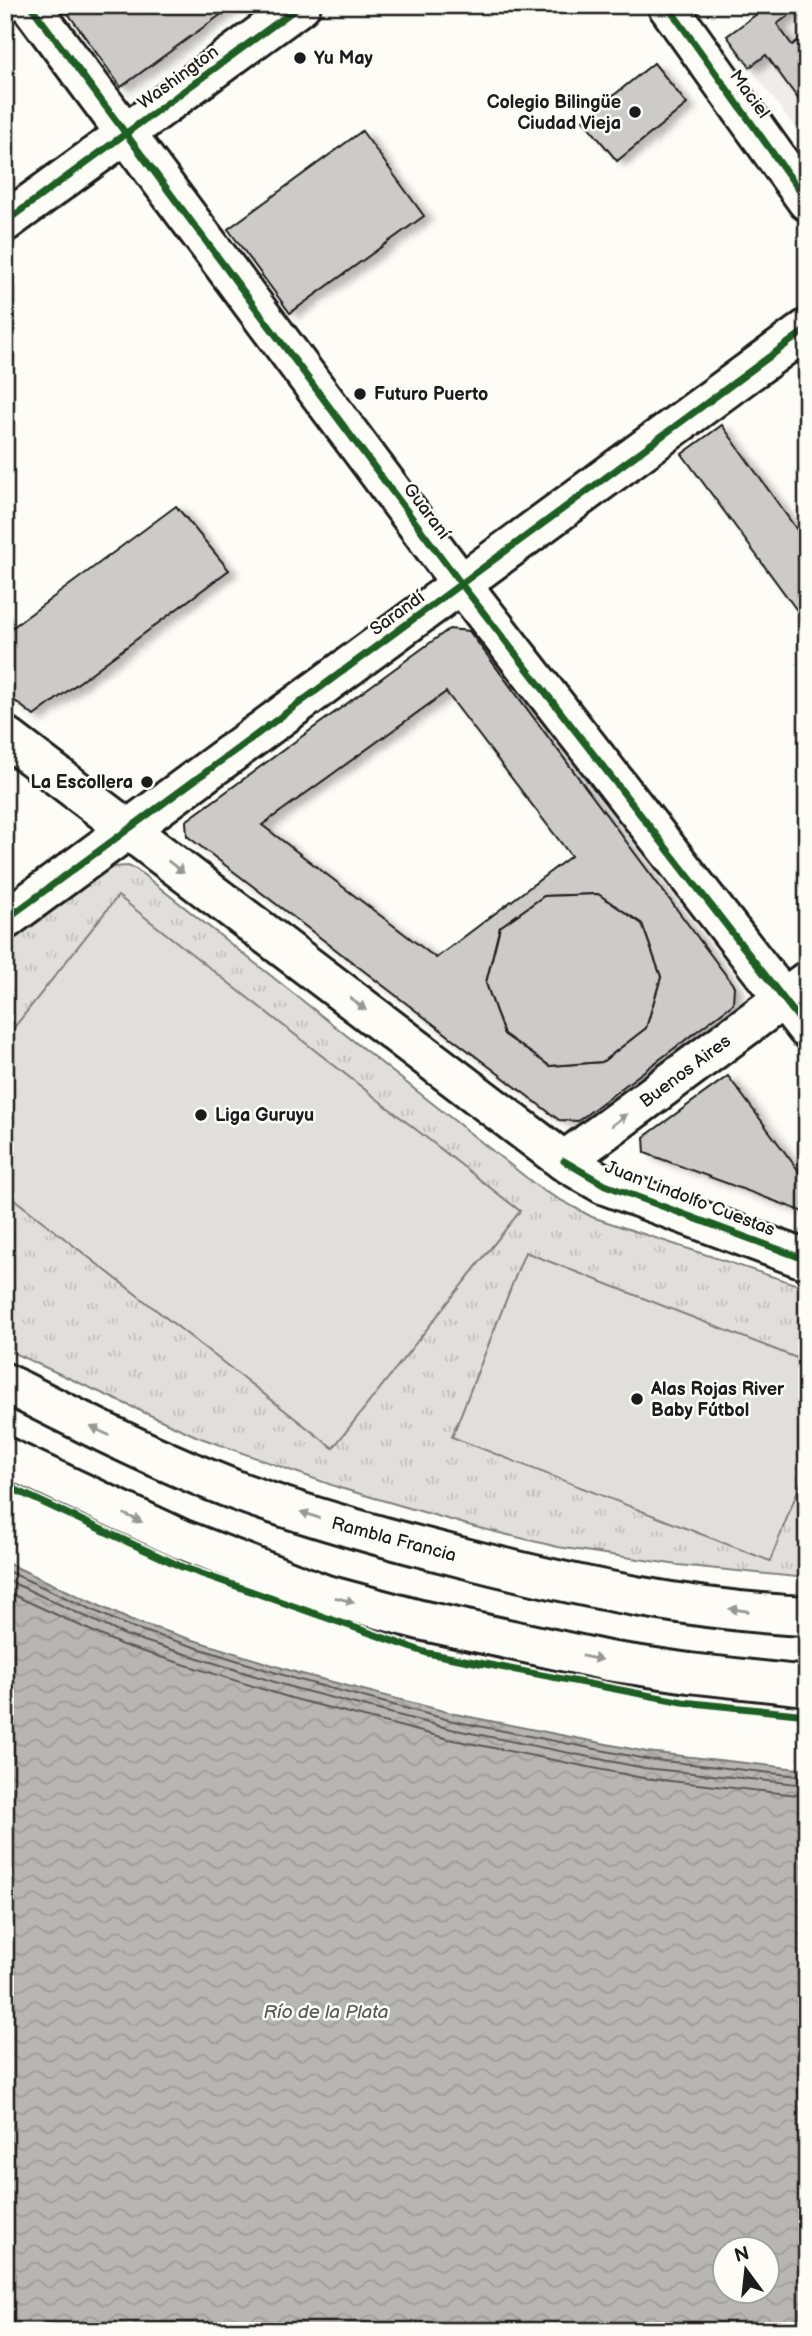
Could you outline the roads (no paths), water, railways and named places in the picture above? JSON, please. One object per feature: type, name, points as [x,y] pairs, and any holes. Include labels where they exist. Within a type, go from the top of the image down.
[{"type":"street","name":"Guaraní","points":[[30,5],[463,585],[795,989],[807,1029]]},
{"type":"street","name":"Washington","points":[[5,222],[301,5]]},
{"type":"street","name":"Maciel","points":[[667,5],[807,201]]},
{"type":"street","name":"Sarandí","points":[[5,920],[463,585],[807,328]]},
{"type":"street","name":"Juan Lindolfo Cuestas","points":[[5,736],[564,1161],[605,1185],[807,1260]]},
{"type":"street","name":"Buenos Aires","points":[[564,1161],[795,989]]},
{"type":"street","name":"Rambla Francia","points":[[5,1383],[128,1445],[186,1470],[241,1492],[332,1522],[542,1577],[660,1599],[768,1614],[807,1616]]},
{"type":"street","points":[[5,1457],[181,1539],[323,1594],[433,1623],[608,1661],[807,1686]]},
{"type":"water","name":"Río de la Plata","points":[[5,1562],[130,1620],[298,1673],[455,1714],[647,1752],[807,1770],[807,2331],[5,2331]]},
{"type":"place","name":"Yu May","points":[[300,58]]},
{"type":"place","name":"Colegio Bilingüe Ciudad Vieja","points":[[635,112]]},
{"type":"place","name":"Futuro Puerto","points":[[360,394]]},
{"type":"place","name":"La Escollera","points":[[147,782]]},
{"type":"place","name":"Liga Guruyu","points":[[201,1115]]},
{"type":"place","name":"Alas Rojas River Baby Fútbol","points":[[637,1399]]}]
